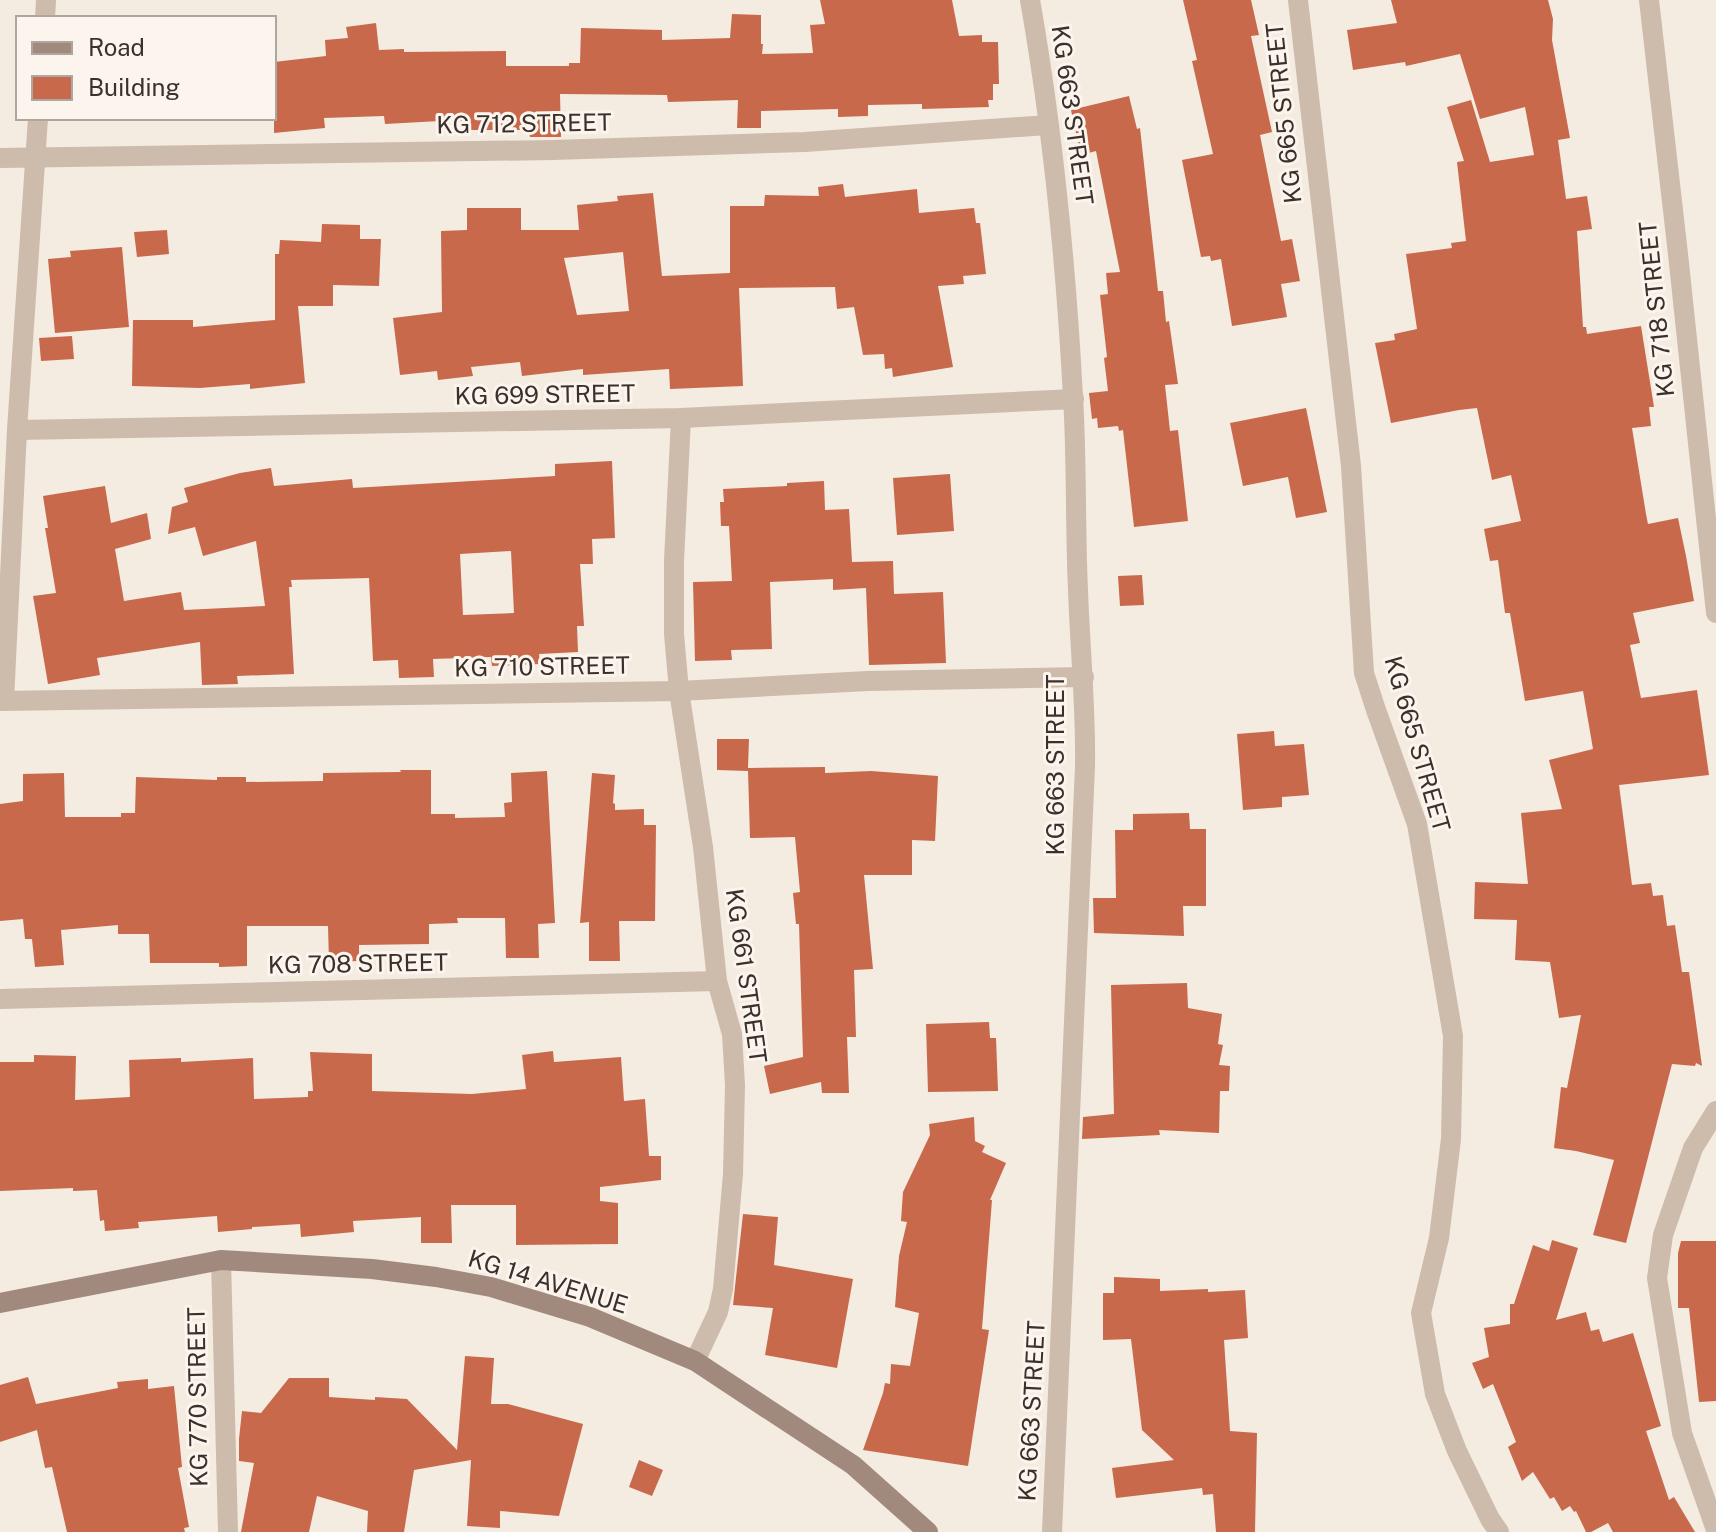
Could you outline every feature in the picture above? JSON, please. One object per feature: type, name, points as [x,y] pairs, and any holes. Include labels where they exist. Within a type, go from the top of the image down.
[{"type":"main road","name":"KG 14 AVENUE","points":[[0,1303],[221,1260],[372,1269],[491,1287],[590,1317],[695,1361],[853,1465],[928,1532]]},
{"type":"street","name":"KG 663 STREET","points":[[1030,0],[1064,253],[1074,399],[1078,589],[1084,677],[1085,766],[1052,1532]]},
{"type":"street","name":"KG 665 STREET","points":[[1298,0],[1351,466],[1364,673],[1417,824],[1453,1036],[1451,1139],[1439,1238],[1421,1313],[1435,1394],[1464,1464],[1499,1532]]},
{"type":"street","name":"KG 718 STREET","points":[[1649,0],[1716,613]]},
{"type":"street","points":[[2,701],[38,120]]},
{"type":"street","name":"KG 712 STREET","points":[[0,158],[553,150],[790,143],[1048,125]]},
{"type":"street","name":"KG 699 STREET","points":[[17,430],[681,418],[1074,399]]},
{"type":"street","name":"KG 661 STREET","points":[[681,418],[674,634],[679,691],[703,847],[717,981],[732,1034],[735,1085],[733,1174],[723,1289],[718,1312],[695,1361]]},
{"type":"street","name":"KG 710 STREET","points":[[2,701],[679,691],[868,681],[1084,677]]},
{"type":"street","name":"KG 708 STREET","points":[[0,999],[717,981]]},
{"type":"street","points":[[1716,1111],[1693,1148],[1663,1235],[1657,1278],[1682,1433],[1716,1530]]},
{"type":"street","name":"KG 770 STREET","points":[[221,1260],[228,1532]]},
{"type":"building","points":[[820,0],[952,0],[959,36],[982,35],[982,42],[998,42],[999,84],[993,84],[993,100],[988,100],[989,107],[922,109],[922,104],[868,105],[868,116],[838,117],[838,109],[761,111],[761,128],[737,128],[738,100],[668,102],[667,95],[560,94],[561,137],[530,137],[529,130],[458,130],[458,120],[385,124],[384,116],[324,118],[325,128],[274,133],[276,62],[326,56],[325,40],[348,38],[346,27],[376,23],[379,50],[506,51],[506,66],[569,66],[569,63],[580,63],[581,28],[662,30],[662,40],[730,38],[732,14],[761,15],[762,54],[813,53],[810,25],[825,24]]},
{"type":"building","points":[[1183,0],[1251,0],[1259,35],[1251,36],[1272,132],[1260,135],[1281,241],[1292,239],[1300,281],[1281,284],[1287,317],[1232,326],[1221,259],[1211,261],[1210,256],[1201,257],[1182,160],[1213,154],[1192,61],[1197,60]]},
{"type":"building","points":[[1391,0],[1548,0],[1570,138],[1558,140],[1566,199],[1587,196],[1592,229],[1577,231],[1583,327],[1586,327],[1587,334],[1641,326],[1654,407],[1649,407],[1651,426],[1632,428],[1646,514],[1648,524],[1678,518],[1686,556],[1694,601],[1633,613],[1640,643],[1630,645],[1641,698],[1697,690],[1709,775],[1619,785],[1632,885],[1651,883],[1653,896],[1663,895],[1667,926],[1675,925],[1682,972],[1689,972],[1702,1066],[1696,1063],[1695,1066],[1672,1064],[1626,1243],[1593,1235],[1614,1160],[1554,1148],[1561,1087],[1567,1088],[1581,1015],[1559,1018],[1550,962],[1515,960],[1517,920],[1474,919],[1475,882],[1528,884],[1521,813],[1562,809],[1549,760],[1593,749],[1583,691],[1525,701],[1510,613],[1505,613],[1498,560],[1490,561],[1484,529],[1521,521],[1511,475],[1492,480],[1477,408],[1391,423],[1375,343],[1395,340],[1394,334],[1417,329],[1406,254],[1452,248],[1451,243],[1466,241],[1457,162],[1464,161],[1447,107],[1471,100],[1490,162],[1534,155],[1525,107],[1480,119],[1460,54],[1406,66],[1405,62],[1353,70],[1347,30],[1397,23]]},
{"type":"building","points":[[1129,96],[1137,129],[1140,128],[1158,291],[1163,291],[1178,384],[1165,385],[1170,431],[1178,430],[1188,521],[1134,527],[1123,430],[1119,431],[1118,426],[1098,428],[1097,418],[1092,419],[1089,393],[1108,391],[1100,295],[1108,294],[1106,273],[1120,272],[1096,151],[1081,155],[1071,110]]},
{"type":"building","points":[[843,184],[845,197],[917,189],[919,213],[974,208],[976,223],[980,223],[986,274],[963,276],[964,284],[938,286],[953,367],[893,377],[892,368],[885,369],[884,354],[863,355],[854,307],[837,309],[835,287],[739,288],[743,386],[670,389],[669,369],[583,375],[583,369],[522,376],[520,362],[471,367],[473,376],[438,380],[437,371],[400,375],[393,318],[442,312],[441,231],[467,230],[467,208],[521,208],[521,230],[579,230],[577,205],[618,201],[617,196],[653,193],[662,276],[730,273],[730,206],[764,206],[765,195],[819,196],[818,187]],"holes":[[[623,252],[629,311],[577,315],[564,258]]]},
{"type":"building","points":[[322,224],[360,225],[360,239],[381,239],[379,286],[333,285],[333,306],[298,306],[305,383],[250,389],[250,384],[200,388],[132,386],[133,320],[193,320],[193,327],[275,320],[275,254],[279,254],[280,240],[321,242]]},
{"type":"building","points":[[167,230],[169,254],[137,257],[134,232]]},
{"type":"building","points":[[122,247],[129,327],[55,333],[48,259],[71,257],[70,251]]},
{"type":"building","points":[[72,336],[74,359],[41,361],[39,338]]},
{"type":"building","points":[[1306,408],[1327,512],[1296,518],[1288,477],[1243,486],[1230,423]]},
{"type":"building","points":[[612,461],[615,538],[592,539],[593,564],[580,564],[584,626],[577,626],[578,652],[539,654],[540,664],[492,666],[491,657],[433,659],[434,677],[399,678],[398,660],[373,661],[369,578],[291,580],[294,674],[237,676],[238,684],[202,685],[200,642],[97,658],[100,675],[48,684],[33,596],[56,593],[43,496],[105,486],[111,523],[147,513],[151,539],[115,549],[124,601],[181,592],[184,610],[265,606],[256,541],[203,556],[195,527],[168,534],[172,507],[188,502],[184,488],[271,468],[274,486],[352,479],[353,488],[555,476],[555,464]],"holes":[[[511,551],[514,613],[463,615],[460,554]]]},
{"type":"building","points":[[950,474],[954,531],[897,535],[893,478]]},
{"type":"building","points":[[824,481],[825,510],[849,509],[852,562],[893,561],[894,594],[943,592],[946,663],[869,665],[866,588],[833,590],[833,579],[770,582],[772,649],[731,650],[732,660],[695,661],[693,582],[732,581],[729,526],[721,526],[723,489]]},
{"type":"building","points":[[1142,575],[1144,605],[1120,606],[1118,576]]},
{"type":"building","points":[[1274,731],[1275,746],[1304,744],[1309,795],[1282,797],[1282,807],[1243,810],[1237,734]]},
{"type":"building","points":[[717,739],[749,739],[748,768],[825,767],[825,773],[871,771],[938,776],[935,841],[912,840],[912,875],[864,875],[873,969],[854,970],[856,1037],[847,1037],[849,1093],[822,1093],[821,1082],[770,1094],[764,1066],[803,1057],[799,924],[796,924],[793,893],[800,892],[795,837],[750,838],[748,771],[717,770]]},
{"type":"building","points":[[431,770],[431,814],[455,814],[455,818],[505,817],[504,803],[512,802],[511,773],[547,771],[555,923],[538,924],[539,958],[506,958],[505,918],[457,918],[458,923],[429,924],[429,944],[359,945],[359,961],[329,962],[328,926],[247,926],[247,966],[219,967],[219,963],[150,963],[149,934],[118,934],[118,925],[61,930],[64,965],[35,967],[32,939],[25,939],[23,919],[0,921],[0,804],[23,801],[23,774],[64,773],[65,817],[121,817],[121,813],[135,813],[136,777],[217,780],[217,777],[246,777],[246,782],[323,781],[323,773]]},
{"type":"building","points":[[592,773],[615,775],[615,810],[644,809],[644,825],[656,825],[655,921],[619,921],[620,961],[589,961],[589,922],[580,923]]},
{"type":"building","points":[[1189,813],[1190,829],[1206,829],[1206,906],[1183,906],[1184,936],[1094,933],[1093,898],[1116,898],[1115,830],[1133,830],[1133,814]]},
{"type":"building","points":[[1187,983],[1188,1008],[1222,1014],[1218,1044],[1223,1045],[1219,1065],[1230,1066],[1229,1091],[1220,1091],[1219,1133],[1159,1130],[1160,1135],[1082,1139],[1083,1117],[1114,1114],[1111,985]]},
{"type":"building","points":[[989,1022],[990,1038],[996,1038],[998,1091],[928,1092],[926,1024]]},
{"type":"building","points":[[553,1051],[554,1062],[621,1057],[624,1101],[645,1099],[649,1156],[661,1156],[661,1180],[600,1187],[600,1201],[618,1203],[618,1244],[516,1245],[516,1205],[451,1205],[452,1243],[421,1243],[421,1217],[353,1221],[354,1232],[301,1237],[300,1224],[218,1232],[217,1216],[138,1222],[139,1228],[105,1231],[104,1220],[100,1221],[97,1190],[0,1191],[0,1062],[34,1062],[34,1055],[76,1056],[75,1100],[130,1097],[129,1060],[181,1058],[181,1062],[253,1058],[254,1099],[308,1097],[308,1091],[313,1091],[310,1052],[372,1054],[372,1091],[472,1094],[526,1089],[522,1055]]},
{"type":"building","points":[[974,1117],[975,1141],[985,1146],[982,1152],[1006,1163],[990,1200],[982,1329],[989,1330],[968,1466],[863,1450],[885,1383],[890,1384],[891,1364],[910,1366],[919,1313],[895,1307],[899,1256],[907,1222],[901,1221],[903,1192],[930,1135],[929,1124]]},
{"type":"building","points":[[743,1214],[778,1217],[774,1265],[853,1279],[837,1368],[765,1355],[773,1308],[733,1305]]},
{"type":"building","points":[[1552,1240],[1578,1248],[1556,1320],[1586,1312],[1591,1331],[1599,1329],[1603,1342],[1633,1333],[1661,1426],[1646,1431],[1669,1500],[1674,1497],[1695,1532],[1613,1532],[1608,1523],[1586,1532],[1576,1511],[1570,1506],[1562,1511],[1554,1497],[1550,1499],[1533,1472],[1522,1481],[1508,1447],[1516,1442],[1493,1384],[1483,1389],[1472,1363],[1489,1357],[1484,1328],[1510,1324],[1510,1304],[1514,1304],[1533,1245],[1549,1251]]},
{"type":"building","points":[[1681,1241],[1716,1241],[1716,1401],[1699,1402],[1689,1308],[1678,1308],[1678,1253]]},
{"type":"building","points":[[1114,1277],[1160,1279],[1160,1291],[1245,1290],[1248,1338],[1224,1340],[1230,1431],[1257,1433],[1255,1532],[1216,1532],[1213,1494],[1203,1495],[1202,1488],[1116,1498],[1112,1468],[1174,1460],[1142,1430],[1131,1339],[1103,1340],[1103,1293],[1114,1293]]},
{"type":"building","points":[[465,1356],[494,1358],[491,1404],[508,1404],[583,1424],[559,1516],[500,1511],[500,1528],[467,1526],[471,1460],[414,1470],[404,1532],[367,1532],[368,1511],[317,1496],[309,1532],[241,1532],[254,1463],[239,1461],[242,1411],[261,1413],[289,1378],[329,1378],[329,1397],[407,1399],[457,1450]]},
{"type":"building","points":[[28,1377],[36,1404],[118,1388],[117,1382],[148,1379],[148,1389],[174,1386],[182,1467],[178,1468],[189,1527],[184,1528],[185,1532],[67,1532],[52,1467],[45,1468],[37,1430],[0,1442],[0,1385]]},
{"type":"building","points":[[639,1460],[663,1470],[652,1496],[629,1487]]}]
